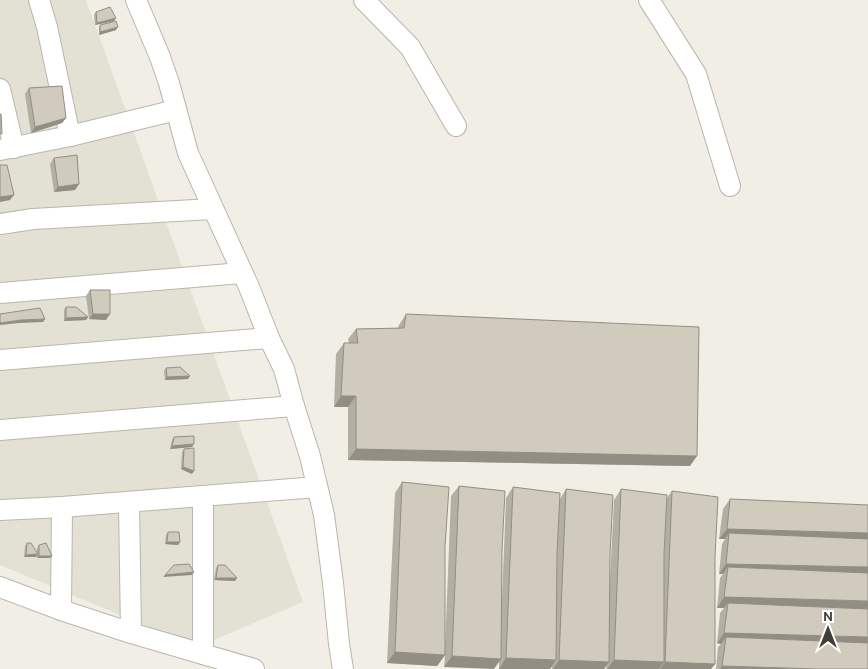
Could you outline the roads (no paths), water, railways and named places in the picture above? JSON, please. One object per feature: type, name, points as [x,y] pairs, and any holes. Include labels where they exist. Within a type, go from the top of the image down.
[{"type":"street","points":[[39,0],[47,27],[70,136]]},
{"type":"street","points":[[136,0],[169,83],[188,153],[284,370],[310,456],[324,515],[343,669]]},
{"type":"street","points":[[364,0],[410,47],[456,126]]},
{"type":"street","points":[[649,0],[696,74],[730,186]]},
{"type":"street","points":[[0,89],[7,149],[176,110]]},
{"type":"street","points":[[0,224],[33,219],[213,209]]},
{"type":"street","points":[[0,293],[242,273]]},
{"type":"street","points":[[0,360],[269,338]]},
{"type":"street","points":[[0,430],[294,406]]},
{"type":"street","points":[[0,510],[317,487]]},
{"type":"street","points":[[203,496],[203,654]]},
{"type":"street","points":[[129,502],[131,633]]},
{"type":"street","points":[[62,507],[62,610]]},
{"type":"street","points":[[0,587],[131,633],[254,669]]}]
